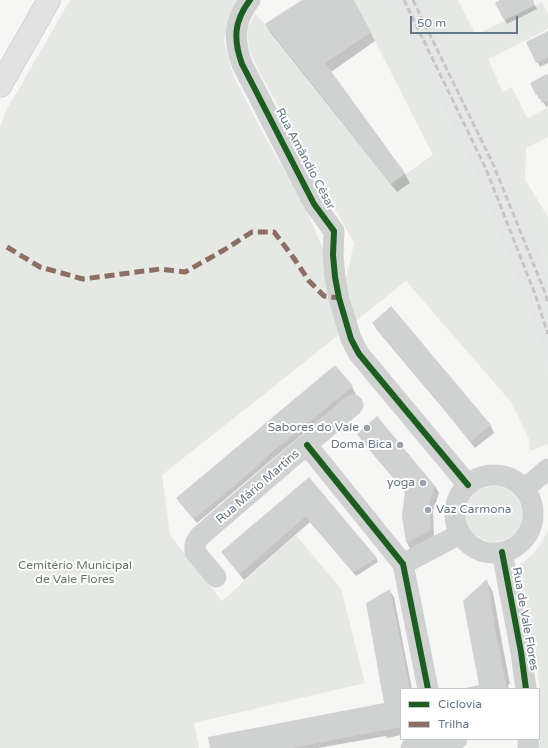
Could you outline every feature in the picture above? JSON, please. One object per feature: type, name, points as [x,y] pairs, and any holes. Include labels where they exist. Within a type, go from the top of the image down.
[{"type":"highway","points":[[0,86],[49,0]]},
{"type":"street","name":"Rua Amândio César","points":[[250,0],[237,24],[236,36],[238,52],[242,64],[314,204],[334,231],[333,254],[335,277],[339,298],[351,339],[359,354],[468,484]]},
{"type":"street","name":"Rua Mário Martins","points":[[216,577],[195,552],[195,544],[200,536],[353,406]]},
{"type":"street","points":[[307,445],[403,564],[428,688]]},
{"type":"street","points":[[524,489],[548,469]]},
{"type":"street","points":[[496,475],[503,476],[514,481],[524,489],[529,497],[532,507],[533,517],[531,527],[527,536],[512,549],[502,552],[486,553],[471,546],[460,534],[454,517],[455,508],[459,495],[468,484],[478,478],[496,475]]},
{"type":"street","points":[[403,564],[460,534]]},
{"type":"street","name":"Rua de Vale Flores","points":[[502,552],[526,688]]},
{"type":"street","points":[[411,748],[444,740]]},
{"type":"shaded area","points":[[390,0],[426,0],[544,256],[548,270],[548,371],[525,304],[476,175]]},
{"type":"green space","name":"Cemitério Municipal de Vale Flores","points":[[70,0],[238,0],[232,10],[224,41],[233,75],[265,137],[301,200],[323,248],[340,334],[162,475],[170,535],[222,601],[296,535],[341,589],[365,683],[194,723],[199,748],[0,748],[0,127],[6,111]]},
{"type":"green space","points":[[354,0],[390,0],[476,175],[525,304],[548,371],[548,444],[530,451],[529,439],[511,402],[406,281],[356,321],[346,279],[354,243],[260,73],[249,49],[247,30],[255,14],[265,24],[391,184],[433,155]]},
{"type":"green space","points":[[424,0],[458,0],[476,35],[542,2],[548,14],[548,29],[488,59],[503,92],[512,87],[527,118],[548,108],[548,137],[526,148],[525,179],[548,217],[548,270],[544,256]]},
{"type":"green space","points":[[488,486],[500,486],[510,490],[518,498],[522,508],[522,520],[518,530],[510,538],[500,542],[488,542],[478,538],[470,530],[466,520],[466,508],[470,498],[478,490]]},
{"type":"green space","points":[[548,529],[548,748],[538,748],[538,740],[540,740],[540,688],[518,570],[519,567],[538,548]]},
{"type":"building","points":[[302,0],[354,0],[371,32],[325,63],[405,173],[391,184],[265,24]]},
{"type":"building","points":[[500,0],[533,0],[535,5],[504,20],[495,3]]},
{"type":"building","points":[[548,31],[548,57],[536,63],[526,42]]},
{"type":"building","points":[[547,74],[548,101],[542,103],[538,94],[536,95],[530,83]]},
{"type":"building","points":[[391,306],[491,425],[470,442],[372,323]]},
{"type":"building","points":[[335,365],[353,386],[272,452],[194,519],[176,498]]},
{"type":"building","points":[[377,416],[435,486],[429,505],[431,530],[406,543],[402,516],[405,491],[357,434]]},
{"type":"building","points":[[309,477],[377,558],[353,572],[306,516],[240,574],[221,552]]},
{"type":"building","points":[[487,579],[507,688],[466,688],[479,685],[463,601]]},
{"type":"building","points":[[390,589],[410,688],[400,688],[400,727],[291,748],[210,748],[208,737],[384,703],[366,603]]},
{"type":"railway","points":[[404,0],[486,169],[535,294],[548,334]]},
{"type":"railway","points":[[413,0],[493,164],[548,303]]},
{"type":"marked path","points":[[7,247],[40,267],[83,279],[160,269],[185,272],[252,232],[274,232],[309,281],[324,296],[339,298]]},
{"type":"cycle path","points":[[250,0],[238,23],[236,38],[239,55],[242,64],[314,204],[334,231],[333,255],[335,277],[339,298],[351,339],[359,354],[468,485]]},
{"type":"cycle path","points":[[307,445],[403,564],[428,688]]},
{"type":"cycle path","points":[[502,552],[521,652],[526,688]]},
{"type":"place","name":"Sabores do Vale","points":[[367,428]]},
{"type":"place","name":"Doma Bica","points":[[400,445]]},
{"type":"place","name":"yoga","points":[[423,483]]},
{"type":"place","name":"Vaz Carmona","points":[[428,510]]}]
